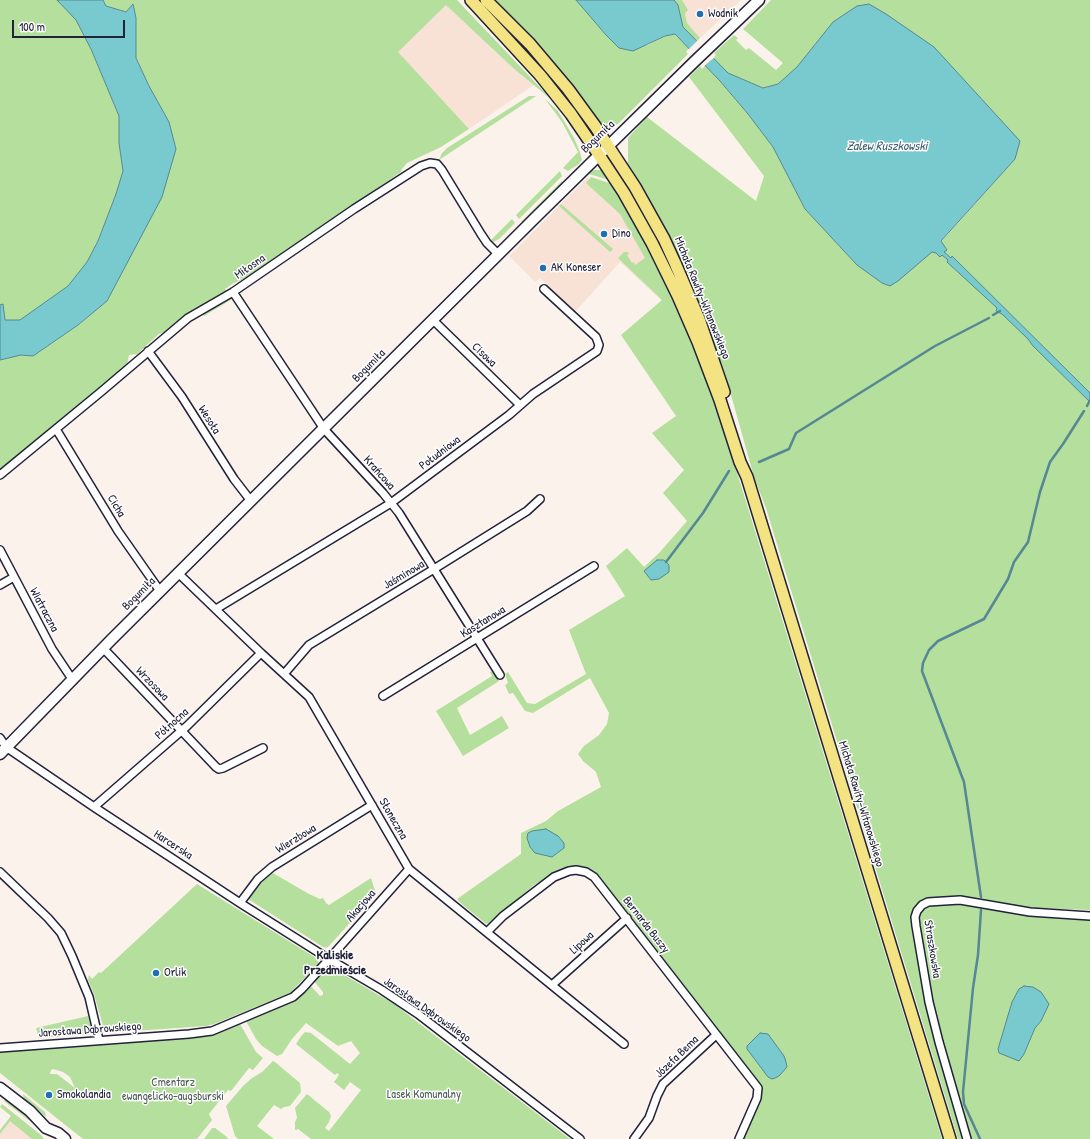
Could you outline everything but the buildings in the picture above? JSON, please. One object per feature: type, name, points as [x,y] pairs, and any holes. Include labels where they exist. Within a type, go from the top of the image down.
[{"type":"main road","name":"Michała Rawity-Witanowskiego","points":[[471,0],[514,45],[571,114],[599,155],[639,219],[678,296],[711,376],[740,462],[747,477],[950,1139]]},
{"type":"main road","name":"Michała Rawity-Witanowskiego","points":[[486,0],[505,18],[547,64],[585,112],[650,213],[688,291],[719,374],[745,461],[747,477]]},
{"type":"street","name":"Bogumiła","points":[[3,750],[102,648],[499,254],[709,47],[759,0]]},
{"type":"street","name":"Miłosna","points":[[0,475],[188,318],[233,292],[354,209],[413,171],[430,163],[436,164],[442,170],[486,243],[499,254]]},
{"type":"street","name":"Południowa","points":[[216,609],[391,503],[533,394],[592,356],[599,349],[600,345],[596,337],[544,289]]},
{"type":"street","name":"Krańcowa","points":[[233,292],[324,429],[391,503],[500,675]]},
{"type":"street","name":"Cisowa","points":[[434,320],[520,405]]},
{"type":"street","name":"Wesoła","points":[[148,351],[182,397],[234,479],[251,501]]},
{"type":"street","name":"Cicha","points":[[56,429],[118,531],[160,591]]},
{"type":"street","name":"Jaśminowa","points":[[284,674],[309,645],[434,570],[527,511],[540,499]]},
{"type":"street","name":"Wiatraczna","points":[[0,550],[52,649],[72,679]]},
{"type":"street","name":"Kasztanowa","points":[[383,696],[594,566]]},
{"type":"street","name":"Słoneczna","points":[[178,573],[309,697],[409,869],[624,1044]]},
{"type":"street","points":[[0,585],[14,577]]},
{"type":"street","name":"Wrzosowa","points":[[102,648],[219,769],[263,748]]},
{"type":"street","name":"Północna","points":[[94,807],[181,730],[261,653]]},
{"type":"street","points":[[0,738],[3,750]]},
{"type":"street","name":"Harcerska","points":[[3,750],[329,959]]},
{"type":"street","name":"Wierzbowa","points":[[240,903],[258,879],[272,867],[372,805]]},
{"type":"street","name":"Akacjowa","points":[[329,959],[409,869]]},
{"type":"street","name":"Bernarda Buszy","points":[[487,932],[503,916],[547,882],[562,874],[582,870],[594,877],[627,918],[716,1036],[750,1076],[758,1088],[757,1098],[739,1139]]},
{"type":"street","points":[[0,872],[48,918],[61,933],[89,997],[98,1040]]},
{"type":"street","name":"Straszkowska","points":[[967,1139],[929,1002],[916,926],[915,917],[917,911],[922,905],[928,902],[960,900],[1030,912],[1090,916]]},
{"type":"street","name":"Lipowa","points":[[552,985],[627,918]]},
{"type":"street","name":"Jarosława Dąbrowskiego","points":[[0,1048],[197,1033],[219,1028],[293,997],[329,959],[382,990],[418,1014],[580,1139]]},
{"type":"street","name":"Józefa Bema","points":[[634,1139],[649,1118],[663,1084],[716,1036]]},
{"type":"street","points":[[0,1088],[30,1111],[46,1128],[62,1136]]},
{"type":"shaded area","points":[[682,0],[741,0],[700,38],[687,23]]},
{"type":"shaded area","points":[[446,4],[513,68],[534,85],[469,129],[397,52]]},
{"type":"shaded area","points":[[587,178],[591,179],[633,225],[662,301],[620,262],[575,312],[540,278],[535,282],[509,256]]},
{"type":"shaded area","points":[[13,1114],[44,1139],[0,1139],[0,1130]]},
{"type":"green space","points":[[0,0],[57,0],[76,20],[91,49],[119,116],[119,143],[123,171],[98,241],[87,262],[68,286],[20,320],[5,320],[3,305],[0,305]]},
{"type":"green space","points":[[103,0],[457,0],[552,100],[513,68],[446,5],[398,52],[469,129],[441,147],[407,163],[401,172],[305,237],[258,272],[232,284],[225,289],[232,299],[204,316],[201,310],[197,308],[193,309],[193,311],[174,323],[171,328],[159,334],[137,354],[129,355],[127,365],[72,412],[0,469],[0,360],[21,355],[33,356],[78,325],[107,301],[124,267],[149,86],[136,58],[136,18],[133,4],[126,12],[106,6]]},
{"type":"green space","points":[[490,0],[576,0],[619,48],[648,45],[665,36],[674,34],[689,48],[686,52],[688,54],[619,123],[606,130],[601,128]]},
{"type":"green space","points":[[674,0],[682,0],[688,10],[685,13],[687,23],[700,38],[697,41],[683,27]]},
{"type":"green space","points":[[771,0],[1090,0],[1090,910],[1038,908],[960,900],[916,907],[926,1003],[964,1139],[958,1139],[766,508],[754,477],[724,370],[692,290],[631,175],[634,174],[628,163],[628,138],[647,117],[756,201],[764,176],[689,77],[700,66],[702,69],[706,65],[748,114],[773,147],[805,209],[857,265],[932,252],[1015,159],[833,22],[797,67],[778,84],[763,88],[728,73],[713,58],[716,55],[714,53],[734,35],[738,38],[736,40],[746,50],[749,48],[776,70],[783,63],[743,29]]},
{"type":"green space","points":[[529,96],[536,96],[439,160],[442,153],[447,148]]},
{"type":"green space","points":[[545,99],[558,111],[574,138],[580,152],[582,160],[579,164],[568,171],[563,168],[578,152],[562,122]]},
{"type":"green space","points":[[593,170],[604,171],[609,180],[586,173]]},
{"type":"green space","points":[[560,171],[562,176],[519,219],[516,215]]},
{"type":"green space","points":[[591,177],[612,184],[638,224],[688,331],[714,401],[942,1139],[741,1139],[760,1096],[592,872],[558,873],[546,878],[534,885],[488,924],[457,899],[521,854],[521,833],[546,821],[558,811],[601,787],[596,772],[583,761],[578,754],[584,746],[599,735],[607,724],[609,713],[590,678],[533,713],[525,711],[513,693],[509,694],[505,685],[508,683],[505,674],[508,672],[527,703],[535,704],[586,674],[569,630],[625,596],[606,566],[627,548],[644,567],[660,552],[687,521],[663,493],[684,470],[652,433],[676,416],[621,335],[662,300],[618,258],[624,252],[628,252],[629,254],[627,255],[635,265],[645,258],[620,214],[586,183]]},
{"type":"green space","points":[[562,181],[562,185],[525,222],[521,222]]},
{"type":"green space","points":[[561,204],[613,249],[610,252],[559,206]]},
{"type":"green space","points":[[512,219],[515,223],[499,239],[493,242],[491,240]]},
{"type":"green space","points":[[494,671],[499,681],[457,708],[470,735],[502,716],[509,728],[463,756],[436,711],[492,676],[490,672]]},
{"type":"green space","points":[[273,873],[309,894],[320,899],[323,898],[329,905],[371,878],[376,894],[326,948],[248,899],[265,879]]},
{"type":"green space","points":[[197,884],[316,958],[319,963],[290,993],[214,1024],[206,1026],[105,1033],[94,994],[88,980],[89,975],[92,979],[99,972],[101,973]]},
{"type":"green space","points":[[949,904],[985,904],[1090,914],[1090,1139],[969,1139],[931,997],[918,915],[928,906]]},
{"type":"green space","name":"Lasek Komunalny","points":[[331,969],[334,969],[394,1004],[570,1139],[311,1139],[298,1129],[296,1130],[295,1122],[297,1118],[295,1108],[307,1094],[329,1112],[331,1116],[325,1128],[329,1131],[361,1090],[350,1082],[344,1090],[334,1082],[339,1075],[337,1073],[335,1075],[296,1044],[302,1035],[305,1032],[311,1033],[350,1064],[360,1053],[351,1041],[338,1046],[306,1023],[292,1039],[282,1054],[277,1056],[262,1046],[256,1039],[246,1021],[292,1002],[310,985],[320,996],[323,995],[323,992],[314,981]]},
{"type":"green space","points":[[88,1016],[91,1028],[90,1034],[39,1038],[36,1028]]},
{"type":"green space","name":"Cmentarz ewangelicko-augsburski","points":[[240,1024],[256,1052],[263,1058],[253,1070],[249,1068],[231,1091],[228,1090],[209,1114],[212,1120],[197,1139],[83,1139],[0,1073],[0,1051],[215,1034]],"holes":[[[53,1069],[63,1072],[70,1077],[75,1088],[57,1074],[50,1074],[51,1070]]]},
{"type":"green space","points":[[273,1061],[300,1083],[301,1092],[290,1106],[281,1109],[274,1105],[257,1126],[274,1139],[238,1139],[235,1136],[226,1106],[243,1086],[262,1072]]},
{"type":"green space","points":[[23,1094],[45,1112],[46,1117],[24,1100]]},
{"type":"green space","points":[[8,1100],[39,1125],[35,1125],[4,1101]]},
{"type":"green space","points":[[2,1104],[44,1139],[32,1139],[10,1121],[0,1134],[0,1130],[11,1116],[0,1107]]},
{"type":"green space","points":[[212,1128],[215,1128],[228,1139],[204,1139]]},
{"type":"water","points":[[57,0],[103,0],[106,6],[126,12],[133,4],[136,18],[136,58],[149,86],[169,122],[176,149],[162,197],[107,301],[78,325],[33,356],[21,355],[0,360],[0,305],[3,304],[5,320],[20,320],[68,286],[87,262],[98,241],[123,171],[119,143],[119,116],[91,49],[76,20]]},
{"type":"water","name":"Zalew Ruszkowski","points":[[576,0],[674,0],[678,5],[683,27],[728,73],[763,88],[778,84],[797,67],[833,22],[857,6],[869,4],[934,47],[1020,141],[1015,159],[941,241],[947,250],[944,252],[951,258],[952,256],[1090,393],[1090,402],[1033,346],[1028,339],[1002,314],[996,311],[997,308],[947,262],[948,260],[942,255],[940,257],[936,253],[932,252],[890,286],[882,283],[857,265],[805,209],[773,147],[748,114],[720,81],[675,34],[665,36],[633,51],[619,48]]},
{"type":"water","points":[[657,560],[664,560],[669,565],[669,572],[659,579],[651,580],[644,571]]},
{"type":"water","points":[[546,829],[558,836],[564,843],[564,848],[552,857],[535,853],[530,847],[527,838],[528,833],[532,831]]},
{"type":"water","points":[[1024,986],[1033,987],[1041,992],[1049,1004],[1041,1021],[1035,1028],[1024,1054],[1019,1061],[999,1053],[998,1049],[1012,1002],[1019,989]]},
{"type":"water","points":[[760,1033],[768,1034],[784,1056],[786,1062],[787,1067],[779,1076],[772,1079],[768,1077],[747,1049],[747,1046]]},
{"type":"pier","points":[[698,40],[715,57],[704,66],[688,50]]},
{"type":"waterway","points":[[993,315],[1000,311]]},
{"type":"waterway","points":[[759,462],[789,449],[796,433],[935,346],[989,318]]},
{"type":"waterway","points":[[1087,406],[1090,400]]},
{"type":"waterway","points":[[981,897],[964,782],[922,671],[923,663],[929,650],[938,641],[984,619],[1008,579],[1014,562],[1028,542],[1040,492],[1050,462],[1084,411]]},
{"type":"waterway","points":[[666,562],[703,513],[729,471]]},
{"type":"waterway","points":[[980,1139],[964,1104],[963,1092],[973,988],[978,955],[981,910]]},
{"type":"place","name":"Wodnik","points":[[700,14]]},
{"type":"place","name":"Dino","points":[[604,234]]},
{"type":"place","name":"AK Koneser","points":[[543,268]]},
{"type":"place","name":"Orlik","points":[[156,973]]},
{"type":"place","name":"Smokolandia","points":[[49,1095]]},
{"type":"district","name":"Kaliskie Przedmieście","points":[[335,964]]}]
